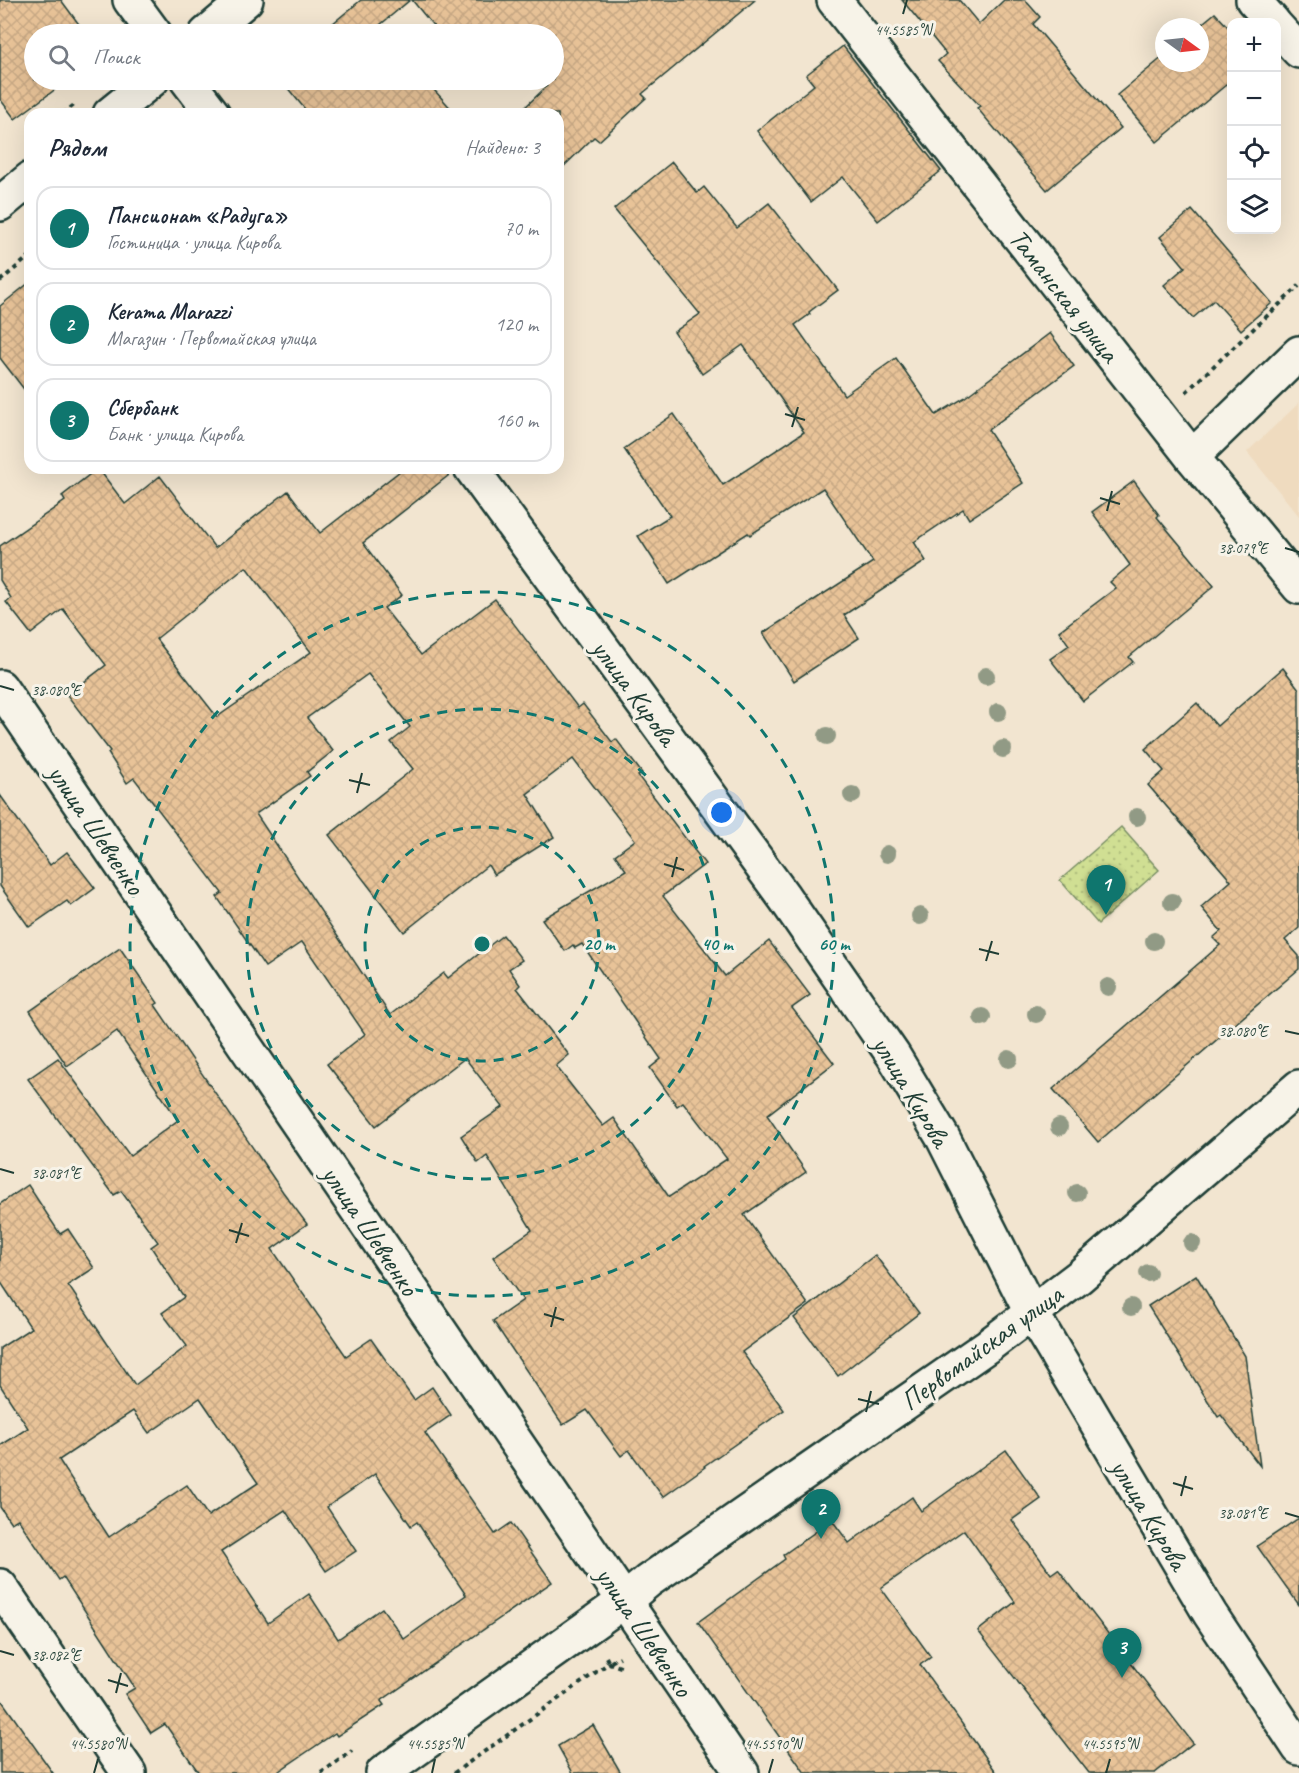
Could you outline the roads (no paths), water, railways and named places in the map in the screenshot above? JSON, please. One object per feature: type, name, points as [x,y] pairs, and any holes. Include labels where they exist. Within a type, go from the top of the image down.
[{"type":"street","points":[[130,0],[147,24]]},
{"type":"street","points":[[218,24],[246,0]]},
{"type":"street","name":"Таманская улица","points":[[834,0],[1192,457],[1299,587]]},
{"type":"street","points":[[1253,0],[1269,18]]},
{"type":"street","points":[[1281,31],[1299,51]]},
{"type":"street","points":[[117,108],[140,90]]},
{"type":"street","points":[[195,90],[208,108]]},
{"type":"street","points":[[0,204],[24,184]]},
{"type":"street","points":[[1192,457],[1299,353]]},
{"type":"street","name":"улица Кирова","points":[[475,474],[777,887],[893,1055],[943,1138],[1031,1312],[1210,1614],[1299,1748]]},
{"type":"street","name":"улица Шевченко","points":[[0,687],[742,1773]]},
{"type":"street","name":"Первомайская улица","points":[[383,1773],[624,1601],[648,1581],[989,1344],[1078,1277],[1299,1088]]},
{"type":"street","points":[[0,1586],[129,1773]]},
{"type":"place","name":"Пансионат «Радуга»","points":[[1106,915]]},
{"type":"place","name":"Kerama Marazzi","points":[[821,1539]]},
{"type":"place","name":"Сбербанк","points":[[1122,1678]]}]
